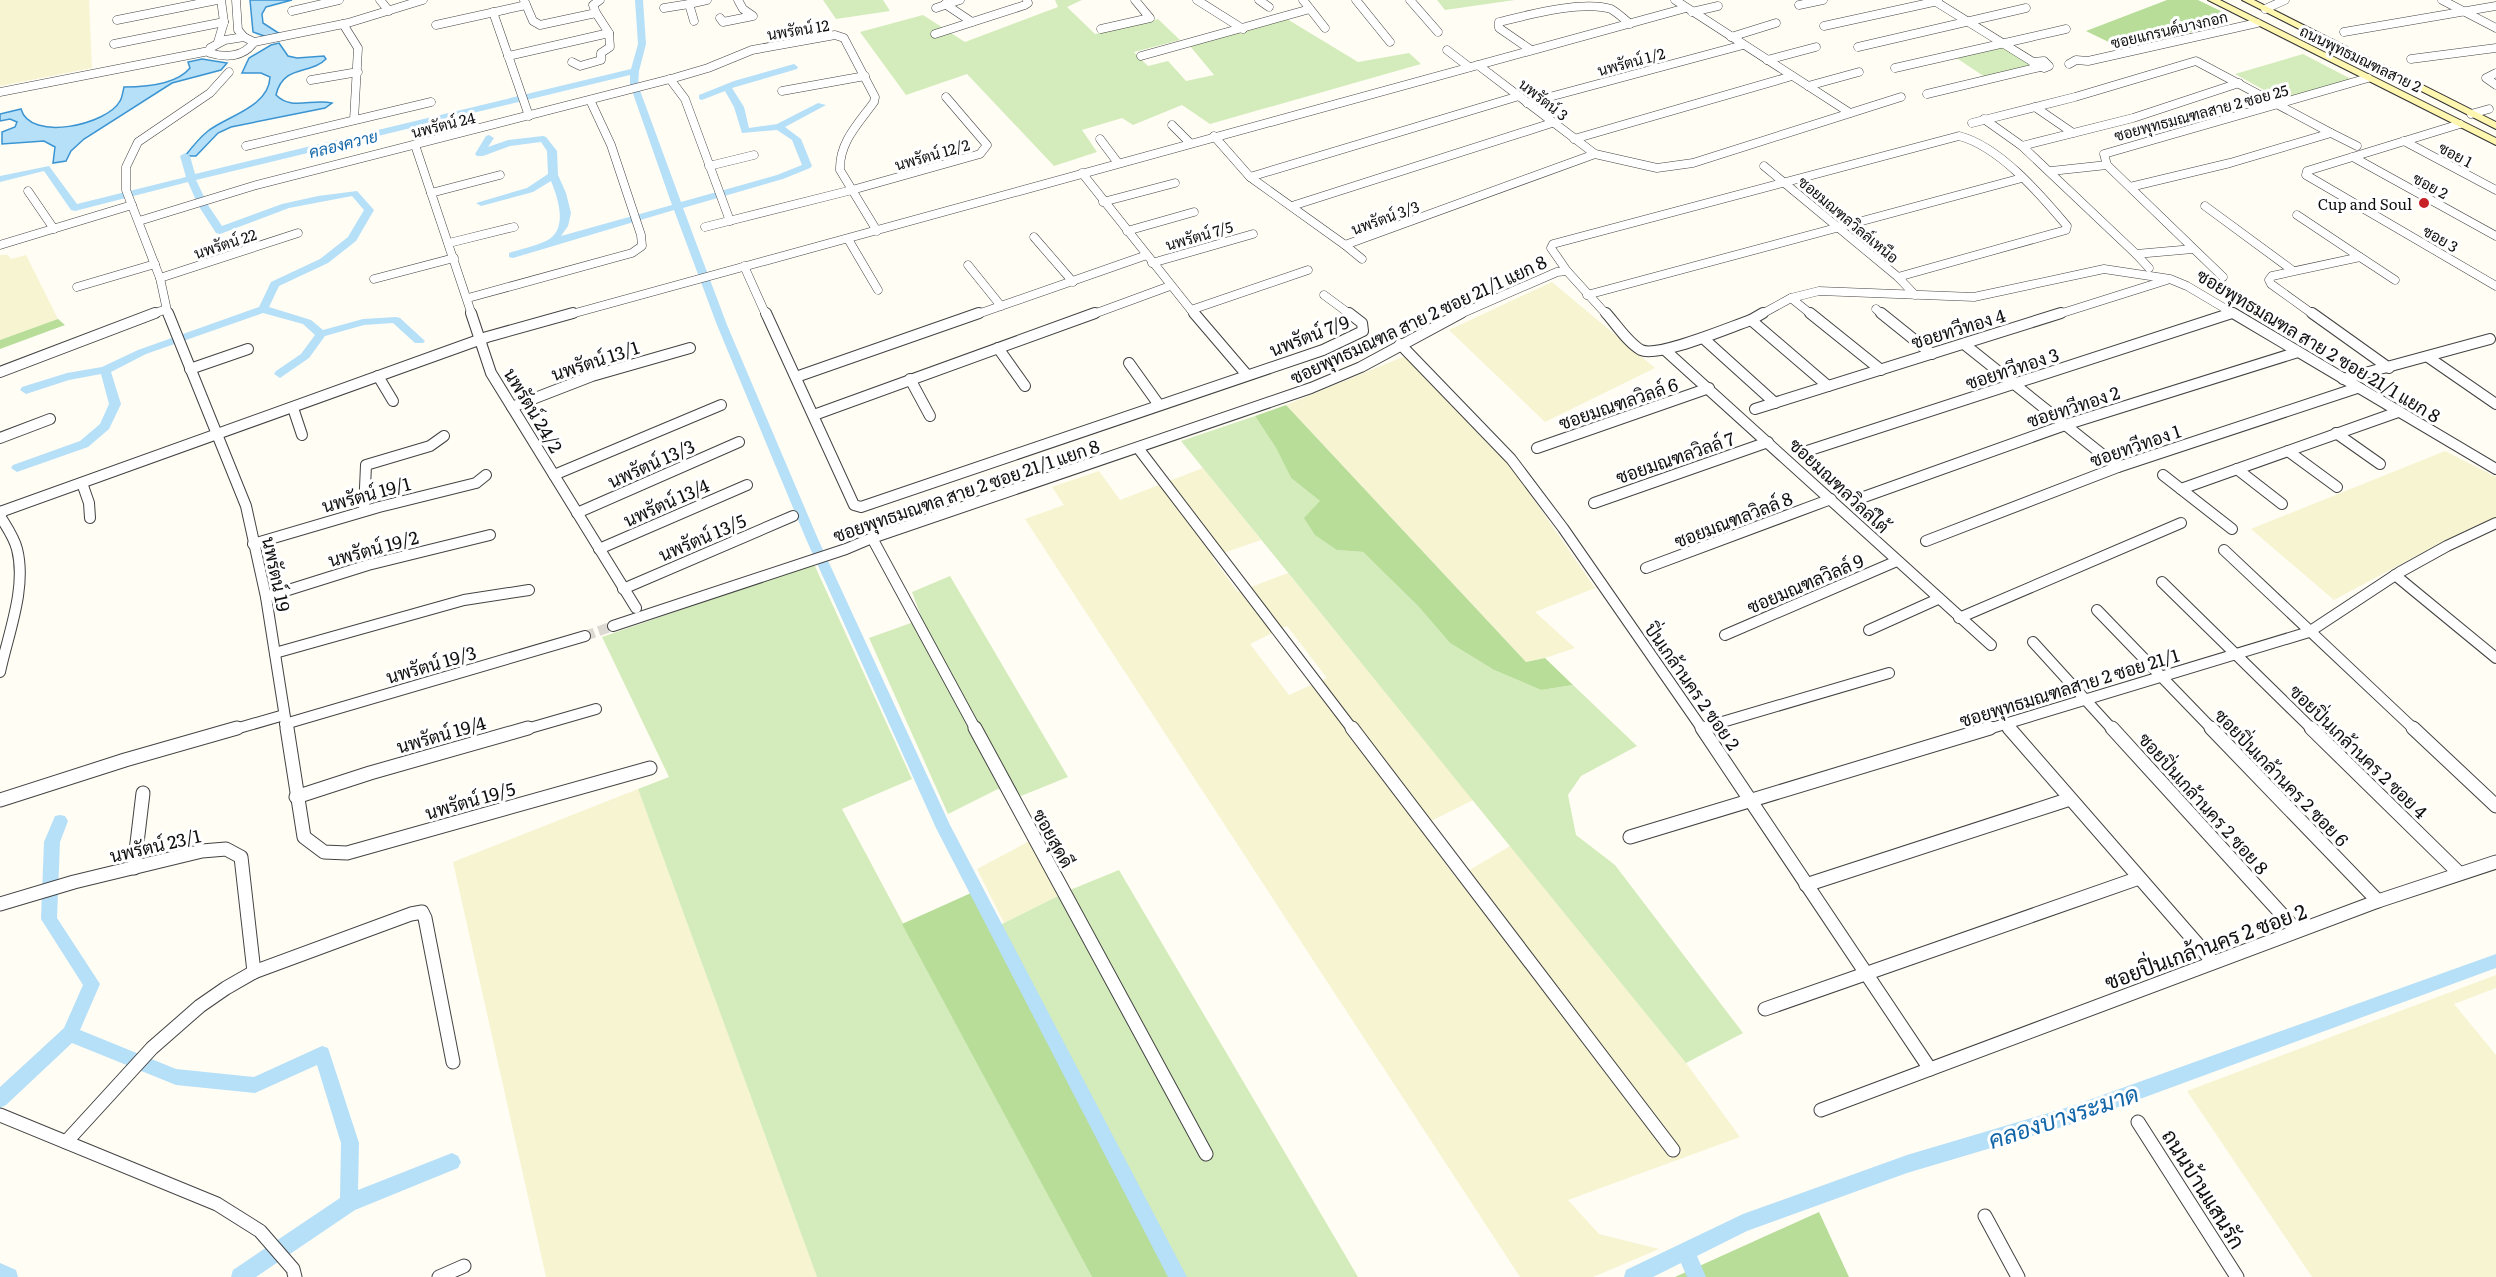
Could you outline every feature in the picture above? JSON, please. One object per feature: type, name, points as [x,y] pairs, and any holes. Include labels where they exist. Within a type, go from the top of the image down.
[{"type":"main road","name":"ถนนพุทธมณฑลสาย 2","points":[[2213,0],[2496,142]]},
{"type":"main road","name":"ถนนพุทธมณฑลสาย 2","points":[[2247,0],[2471,114],[2491,120],[2496,126]]},
{"type":"main road","points":[[2257,23],[2254,17],[2260,15],[2284,19]]},
{"type":"street","points":[[0,92],[209,51],[218,42],[224,22],[219,0],[117,20]]},
{"type":"street","points":[[236,0],[238,30],[244,37],[254,42]]},
{"type":"street","points":[[292,11],[339,0]]},
{"type":"street","points":[[380,0],[389,11]]},
{"type":"street","points":[[209,51],[214,55],[231,55],[246,51],[254,42],[343,24],[423,0]]},
{"type":"street","points":[[572,62],[580,66],[602,60],[601,53],[610,45],[609,33],[596,14],[593,5],[600,0]]},
{"type":"street","points":[[664,8],[707,0]]},
{"type":"street","points":[[720,18],[723,22],[753,16],[743,9],[738,0]]},
{"type":"street","points":[[936,8],[960,0]]},
{"type":"street","points":[[935,34],[1028,3],[1027,0]]},
{"type":"street","points":[[1101,29],[1150,18],[1135,0]]},
{"type":"street","points":[[1197,0],[1243,28]]},
{"type":"street","points":[[1259,0],[1269,7]]},
{"type":"street","points":[[1303,0],[1325,28]]},
{"type":"street","points":[[1356,0],[1390,42]]},
{"type":"street","points":[[1410,0],[1438,32]]},
{"type":"street","points":[[1674,0],[1850,113]]},
{"type":"street","points":[[1799,5],[1823,0]]},
{"type":"street","points":[[1824,26],[1937,0]]},
{"type":"street","name":"ซอยแกรนด์บางกอก","points":[[1937,0],[2033,62],[2034,65],[2040,68],[2047,67],[2049,64]]},
{"type":"street","points":[[2265,9],[2277,5],[2282,0]]},
{"type":"street","points":[[2442,0],[2496,27]]},
{"type":"street","points":[[436,25],[494,12],[525,2],[533,21],[538,25],[596,14]]},
{"type":"street","points":[[692,2],[694,21]]},
{"type":"street","points":[[1531,50],[1500,28],[1499,22],[1568,4],[1588,2],[1608,7],[1630,24]]},
{"type":"street","points":[[945,4],[972,22]]},
{"type":"street","points":[[0,672],[16,592],[19,563],[17,548],[0,516],[2,506],[82,483],[481,339],[1531,50],[1689,10],[1718,6]]},
{"type":"street","points":[[2344,32],[2496,6]]},
{"type":"street","points":[[1858,47],[2026,8]]},
{"type":"street","points":[[1141,56],[1310,9]]},
{"type":"street","points":[[494,12],[529,116]]},
{"type":"street","points":[[114,44],[224,22]]},
{"type":"street","points":[[1731,37],[1776,23]]},
{"type":"street","name":"ซอยแกรนด์บางกอก","points":[[2033,62],[2040,60],[2049,64],[2082,65],[2088,61],[2257,23]]},
{"type":"street","points":[[343,24],[358,48],[354,120]]},
{"type":"street","points":[[1895,68],[2066,29]]},
{"type":"street","points":[[508,56],[609,33]]},
{"type":"street","name":"นพรัตน์ 12","points":[[649,84],[708,68],[752,50],[832,35],[844,38],[873,89],[874,102],[847,140],[839,162],[840,170],[877,231]]},
{"type":"street","points":[[218,42],[244,37]]},
{"type":"street","name":"นพรัตน์ 1/2","points":[[1527,103],[1743,45]]},
{"type":"street","points":[[1767,60],[1816,47]]},
{"type":"street","points":[[2411,59],[2496,48]]},
{"type":"street","points":[[1447,50],[1469,67]]},
{"type":"street","points":[[0,245],[54,228],[129,197],[126,167],[138,142],[210,93],[231,68],[231,55]]},
{"type":"street","points":[[1972,123],[2075,97],[2190,61],[2202,63],[2356,146]]},
{"type":"street","name":"นพรัตน์ 3","points":[[1478,65],[1595,154]]},
{"type":"street","points":[[1928,94],[2040,68]]},
{"type":"street","points":[[311,80],[358,72]]},
{"type":"street","points":[[1808,87],[1859,72]]},
{"type":"street","points":[[2496,74],[2486,76],[2486,78],[2496,85]]},
{"type":"street","points":[[782,91],[865,76]]},
{"type":"street","points":[[1574,139],[1792,76]]},
{"type":"street","name":"ซอยพุทธมณฑลสาย 2 ซอย 25","points":[[2223,277],[2107,165],[2104,154],[2368,78]]},
{"type":"street","points":[[670,79],[685,99],[730,221]]},
{"type":"street","points":[[2022,146],[2168,108],[2239,83]]},
{"type":"street","name":"นพรัตน์ 24","points":[[139,221],[219,196],[649,84]]},
{"type":"street","points":[[1250,177],[1519,96]]},
{"type":"street","name":"นพรัตน์ 12/2","points":[[852,190],[972,158],[985,150],[987,145],[946,97]]},
{"type":"street","points":[[1595,154],[1643,166],[1670,168],[1693,163],[1901,97]]},
{"type":"street","points":[[468,298],[632,253],[642,246],[637,222],[611,145],[590,100]]},
{"type":"street","points":[[246,146],[430,102]]},
{"type":"street","points":[[2035,107],[2073,133]]},
{"type":"street","points":[[2471,114],[2489,109]]},
{"type":"street","points":[[1984,119],[2022,146],[2051,171],[2149,268]]},
{"type":"street","points":[[1292,206],[1552,123]]},
{"type":"street","points":[[2353,157],[2460,124]]},
{"type":"street","points":[[1172,125],[1190,143]]},
{"type":"street","points":[[2130,187],[2255,157],[2331,133]]},
{"type":"street","points":[[1567,271],[1551,248],[1557,242],[1964,135],[1982,146],[2022,178],[2067,226],[2066,230],[1898,277]]},
{"type":"street","name":"นพรัตน์ 3/3","points":[[1214,136],[1250,177],[1345,245],[1595,154]]},
{"type":"street","points":[[1100,139],[1118,163]]},
{"type":"street","name":"ซอย 1","points":[[2404,141],[2496,190]]},
{"type":"street","name":"นพรัตน์ 24/2","points":[[415,145],[468,298],[491,373],[636,608]]},
{"type":"street","points":[[709,166],[754,155]]},
{"type":"street","name":"ซอย 3","points":[[2353,157],[2307,171],[2306,175],[2496,286]]},
{"type":"street","name":"ซอย 2","points":[[2353,157],[2496,236]]},
{"type":"street","points":[[2051,171],[2107,165]]},
{"type":"street","name":"ซอยมณฑลวิลล์เหนือ","points":[[1764,166],[1898,277],[1916,295]]},
{"type":"street","points":[[744,266],[854,505],[861,507],[1247,375],[1170,286],[1082,173]]},
{"type":"street","points":[[431,193],[501,175]]},
{"type":"street","points":[[1587,295],[2022,178]]},
{"type":"street","points":[[1103,202],[1175,183]]},
{"type":"street","points":[[705,227],[852,190]]},
{"type":"street","points":[[28,191],[54,228]]},
{"type":"street","name":"นพรัตน์ 19","points":[[129,197],[160,278],[166,309],[216,436],[243,496],[266,597],[296,798],[304,837]]},
{"type":"street","points":[[2205,207],[2292,270]]},
{"type":"street","points":[[1127,231],[1194,212]]},
{"type":"street","points":[[2296,215],[2395,280]]},
{"type":"street","points":[[449,243],[514,226]]},
{"type":"street","name":"นพรัตน์ 22","points":[[160,278],[298,233]]},
{"type":"street","name":"นพรัตน์ 7/5","points":[[796,377],[1073,282],[1150,259],[1253,234]]},
{"type":"street","points":[[1034,237],[1073,282]]},
{"type":"street","points":[[848,239],[878,290]]},
{"type":"street","points":[[1345,245],[1362,259]]},
{"type":"street","points":[[2136,254],[2193,249]]},
{"type":"street","points":[[2360,257],[2292,270],[2269,279],[2271,284],[2389,368]]},
{"type":"street","points":[[374,279],[454,258]]},
{"type":"street","points":[[77,287],[154,264]]},
{"type":"street","points":[[968,265],[1001,306]]},
{"type":"street","name":"ซอยพุทธมณฑล สาย 2 ซอย 21/1 แยก 8","points":[[613,626],[846,549],[872,538],[1311,388],[1361,367],[1400,344],[1512,289],[1557,272],[1567,271],[1639,349],[1650,353],[1703,338],[1751,320],[1791,298],[1819,291],[1984,296],[2104,269],[2170,279],[2187,286],[2496,469]]},
{"type":"street","points":[[1191,310],[1308,270]]},
{"type":"street","name":"ซอยทวีทอง 4","points":[[1755,409],[2170,279]]},
{"type":"street","points":[[814,415],[1170,286]]},
{"type":"street","name":"นพรัตน์ 7/9","points":[[1247,375],[1323,350],[1363,331],[1362,323],[1324,295]]},
{"type":"street","points":[[1791,298],[1881,370]]},
{"type":"street","points":[[0,372],[166,309]]},
{"type":"street","points":[[1876,309],[1932,354]]},
{"type":"street","name":"ซอยทวีทอง 3","points":[[1802,453],[2233,314]]},
{"type":"street","points":[[1751,320],[1828,386]]},
{"type":"street","points":[[1703,338],[1775,403]]},
{"type":"street","points":[[2343,379],[2490,339]]},
{"type":"street","name":"ปิ่นเกล้านคร 2 ซอย 2","points":[[1400,344],[1511,459],[1563,528],[1702,728],[1929,1069]]},
{"type":"street","points":[[1964,344],[2118,467]]},
{"type":"street","name":"นพรัตน์ 13/1","points":[[512,407],[592,376],[690,348]]},
{"type":"street","points":[[998,348],[1025,386]]},
{"type":"street","points":[[190,369],[248,349]]},
{"type":"street","name":"ซอยมณฑลวิลล์ใต้","points":[[1665,350],[1991,645]]},
{"type":"street","name":"ซอยทวีทอง 2","points":[[1861,498],[2065,425],[2298,352]]},
{"type":"street","points":[[2428,357],[2496,404]]},
{"type":"street","points":[[1129,363],[1159,405]]},
{"type":"street","points":[[378,376],[393,401]]},
{"type":"street","points":[[910,379],[930,417]]},
{"type":"street","name":"ซอยมณฑลวิลล์ 6","points":[[1537,448],[1708,388]]},
{"type":"street","name":"ซอยทวีทอง 1","points":[[1926,541],[2118,467],[2357,388]]},
{"type":"street","points":[[554,475],[720,405]]},
{"type":"street","points":[[292,408],[302,435]]},
{"type":"street","points":[[2181,489],[2398,411]]},
{"type":"street","points":[[0,438],[50,419]]},
{"type":"street","points":[[2336,434],[2380,464]]},
{"type":"street","points":[[364,511],[366,465],[429,446],[444,436]]},
{"type":"street","name":"นพรัตน์ 13/3","points":[[577,513],[739,442]]},
{"type":"street","name":"ซอยมณฑลวิลล์ 7","points":[[1594,502],[1768,442]]},
{"type":"street","points":[[1138,448],[1673,1150]]},
{"type":"street","points":[[2288,451],[2337,487]]},
{"type":"street","points":[[2237,469],[2282,504]]},
{"type":"street","points":[[2163,475],[2232,528]]},
{"type":"street","name":"นพรัตน์ 19/1","points":[[253,544],[364,511],[476,483],[486,476]]},
{"type":"street","points":[[82,483],[89,503],[90,518]]},
{"type":"street","name":"นพรัตน์ 13/4","points":[[599,549],[747,485]]},
{"type":"street","name":"ซอยมณฑลวิลล์ 8","points":[[1646,568],[1831,499]]},
{"type":"street","name":"นพรัตน์ 13/5","points":[[623,589],[793,516]]},
{"type":"street","points":[[1959,618],[2181,523]]},
{"type":"street","name":"ซอยพุทธมณฑลสาย 2 ซอย 21/1","points":[[1630,837],[2309,632],[2395,574],[2462,537],[2496,523]]},
{"type":"street","name":"นพรัตน์ 19/2","points":[[266,597],[368,565],[490,535]]},
{"type":"street","name":"ซอยสุดดี","points":[[872,538],[1206,1154]]},
{"type":"street","points":[[2224,550],[2496,806]]},
{"type":"street","name":"ซอยมณฑลวิลล์ 9","points":[[1725,635],[1897,561]]},
{"type":"street","points":[[2395,574],[2496,658]]},
{"type":"street","name":"ซอยปิ่นเกล้านคร 2 ซอย 4","points":[[2162,582],[2459,873]]},
{"type":"street","points":[[275,653],[336,633],[482,595],[507,590],[529,590]]},
{"type":"street","points":[[1869,630],[1938,599]]},
{"type":"street","name":"ซอยปิ่นเกล้านคร 2 ซอย 6","points":[[2097,610],[2378,901]]},
{"type":"street","name":"นพรัตน์ 19/3","points":[[0,800],[125,760],[585,636]]},
{"type":"street","name":"ซอยปิ่นเกล้านคร 2 ซอย 8","points":[[2033,642],[2297,931]]},
{"type":"street","points":[[1702,728],[1889,673]]},
{"type":"street","name":"นพรัตน์ 19/4","points":[[296,798],[370,773],[596,710]]},
{"type":"street","points":[[2005,724],[2212,962]]},
{"type":"street","name":"นพรัตน์ 19/5","points":[[304,837],[324,852],[347,853],[650,768]]},
{"type":"street","points":[[134,868],[143,793]]},
{"type":"street","points":[[1806,885],[2070,800]]},
{"type":"street","name":"นพรัตน์ 23/1","points":[[0,904],[74,882],[201,851],[226,849],[241,857],[254,972]]},
{"type":"street","name":"ซอยปิ่นเกล้านคร 2 ซอย 2","points":[[1821,1110],[2378,901],[2496,862]]},
{"type":"street","points":[[1765,1009],[2139,878]]},
{"type":"street","points":[[66,1142],[161,1038],[204,1002],[254,972],[411,914],[422,912],[425,918],[453,1062]]},
{"type":"street","points":[[0,1115],[217,1204],[260,1231],[294,1273]]},
{"type":"street","name":"ถนนบ้านแสนรัก","points":[[2138,1122],[2237,1277]]},
{"type":"street","points":[[1985,1216],[2018,1277]]},
{"type":"street","points":[[439,1277],[464,1266]]},
{"type":"shaded area","points":[[0,0],[89,0],[92,68],[0,86]]},
{"type":"shaded area","points":[[0,255],[8,255],[11,259],[26,255],[58,319],[0,340]]},
{"type":"shaded area","points":[[1552,282],[1655,368],[1545,422],[1449,330]]},
{"type":"shaded area","points":[[1405,356],[1510,465],[1595,588],[1535,612],[1575,648],[1526,662],[1286,405]]},
{"type":"shaded area","points":[[2445,451],[2496,477],[2496,519],[2442,542],[2334,600],[2251,529]]},
{"type":"shaded area","points":[[1203,468],[1261,540],[1212,557],[1238,592],[1288,573],[1473,800],[1419,827],[1456,878],[1510,846],[1686,1063],[1740,1137],[1568,1200],[1599,1234],[1659,1249],[1593,1277],[1520,1277],[1025,519],[1064,505],[1052,487],[1099,471],[1120,500]],"holes":[[[1287,626],[1327,678],[1289,695],[1250,644]]]},
{"type":"shaded area","points":[[638,789],[817,1277],[546,1277],[453,862]]},
{"type":"shaded area","points":[[1043,834],[1070,890],[1004,923],[977,869]]},
{"type":"shaded area","points":[[2496,975],[2496,988],[2454,1004],[2496,1055],[2496,1277],[2312,1277],[2187,1091]]},
{"type":"green space","points":[[823,0],[883,0],[890,11],[836,19]]},
{"type":"green space","points":[[1055,0],[1082,0],[1067,7],[1095,34],[1158,19],[1180,40],[1134,52],[1148,66],[1168,61],[1186,81],[1214,75],[1190,46],[1287,19],[1358,62],[1409,53],[1421,64],[1210,124],[1182,105],[1133,125],[1122,118],[1082,130],[1097,152],[1054,166],[967,74],[906,95],[860,32],[923,15],[965,42],[1058,7]]},
{"type":"green space","points":[[1437,0],[1515,0],[1445,10]]},
{"type":"green space","points":[[2167,0],[2198,0],[2227,14],[2229,23],[2123,49],[2086,31]]},
{"type":"green space","points":[[2001,47],[2029,62],[2030,66],[1985,77],[1955,57]]},
{"type":"green space","points":[[2303,54],[2351,79],[2282,100],[2235,74]]},
{"type":"green space","points":[[58,319],[65,325],[0,349],[0,340]]},
{"type":"green space","points":[[1286,405],[1526,662],[1545,658],[1573,685],[1541,690],[1494,670],[1450,643],[1418,606],[1363,552],[1337,550],[1315,535],[1304,518],[1320,501],[1291,478],[1276,448],[1255,416]]},
{"type":"green space","points":[[1255,416],[1276,448],[1291,478],[1320,501],[1337,550],[1363,552],[1418,606],[1450,643],[1494,670],[1541,690],[1573,685],[1637,746],[1581,776],[1568,795],[1576,835],[1615,865],[1743,1033],[1686,1063],[1181,441]]},
{"type":"green space","points":[[814,564],[912,779],[842,809],[1092,1277],[817,1277],[638,789],[669,777],[602,637]]},
{"type":"green space","points":[[950,576],[1068,777],[1021,796],[998,789],[948,814],[869,638],[922,619],[912,592]]},
{"type":"green space","points":[[1119,870],[1358,1277],[1170,1277],[990,930],[1070,890]]},
{"type":"green space","points":[[971,893],[1170,1277],[1092,1277],[902,924]]},
{"type":"green space","points":[[1819,1212],[1849,1277],[1675,1277]]},
{"type":"water","points":[[250,0],[292,0],[266,7],[262,14],[263,23],[280,34],[267,37],[253,32]]},
{"type":"water","points":[[279,43],[288,56],[297,58],[324,56],[326,59],[313,67],[291,74],[280,85],[276,95],[282,100],[295,103],[332,103],[325,108],[231,127],[218,133],[196,156],[185,156],[208,131],[246,110],[263,96],[270,77],[261,73],[242,73],[249,58]]},
{"type":"water","points":[[202,59],[227,63],[221,70],[172,83],[84,139],[71,151],[66,161],[53,163],[55,147],[44,141],[2,144],[2,132],[15,127],[17,122],[10,119],[0,121],[0,114],[21,109],[27,119],[38,125],[53,127],[85,123],[112,110],[121,100],[124,87],[150,85],[177,78],[190,68],[188,62]]},
{"type":"waterway","name":"คลองควาย","points":[[635,71],[642,44],[639,0]]},
{"type":"waterway","points":[[727,87],[794,67]]},
{"type":"waterway","name":"คลองควาย","points":[[191,178],[635,71]]},
{"type":"waterway","points":[[635,71],[634,85],[678,206]]},
{"type":"waterway","points":[[702,97],[727,87]]},
{"type":"waterway","points":[[727,87],[739,107],[745,131],[779,127]]},
{"type":"waterway","points":[[779,127],[821,105]]},
{"type":"waterway","points":[[678,206],[780,177],[807,166],[796,139],[779,127]]},
{"type":"waterway","points":[[489,138],[480,154],[508,143],[543,139],[552,151],[553,175]]},
{"type":"waterway","points":[[185,156],[191,178]]},
{"type":"waterway","name":"คลองควาย","points":[[0,179],[46,168],[75,208],[191,178]]},
{"type":"waterway","points":[[481,203],[530,190],[553,175]]},
{"type":"waterway","points":[[552,242],[563,226],[566,213],[553,175]]},
{"type":"waterway","points":[[191,178],[208,214],[220,231],[286,206],[354,193],[369,210],[352,239],[324,261],[275,284],[263,309]]},
{"type":"waterway","points":[[552,242],[678,206]]},
{"type":"waterway","points":[[678,206],[722,325],[812,539],[944,828],[1178,1277]]},
{"type":"waterway","points":[[513,255],[552,242]]},
{"type":"waterway","points":[[105,370],[142,352],[263,309]]},
{"type":"waterway","points":[[263,309],[307,322],[321,334]]},
{"type":"waterway","points":[[321,334],[363,322],[396,320],[419,341]]},
{"type":"waterway","points":[[280,374],[305,356],[321,334]]},
{"type":"waterway","points":[[17,468],[84,444],[105,426],[115,404],[105,370]]},
{"type":"waterway","points":[[26,390],[67,377],[105,370]]},
{"type":"waterway","points":[[60,821],[52,842],[49,919],[92,984],[70,1034]]},
{"type":"waterway","name":"คลองบางระมาด","points":[[1685,1251],[1743,1223],[1907,1164],[2072,1115],[2496,961]]},
{"type":"waterway","points":[[0,1099],[70,1034]]},
{"type":"waterway","points":[[70,1034],[176,1077],[255,1085],[322,1054],[350,1143],[349,1203]]},
{"type":"waterway","points":[[349,1203],[452,1162]]},
{"type":"waterway","points":[[240,1277],[349,1203]]},
{"type":"waterway","name":"คลองบางระมาด","points":[[1633,1277],[1685,1251]]},
{"type":"waterway","points":[[1685,1251],[1697,1277]]},
{"type":"waterway","points":[[0,1272],[9,1277]]},
{"type":"tunnel","points":[[585,636],[613,626]]},
{"type":"place","name":"Cup and Soul","points":[[2424,203]]}]
